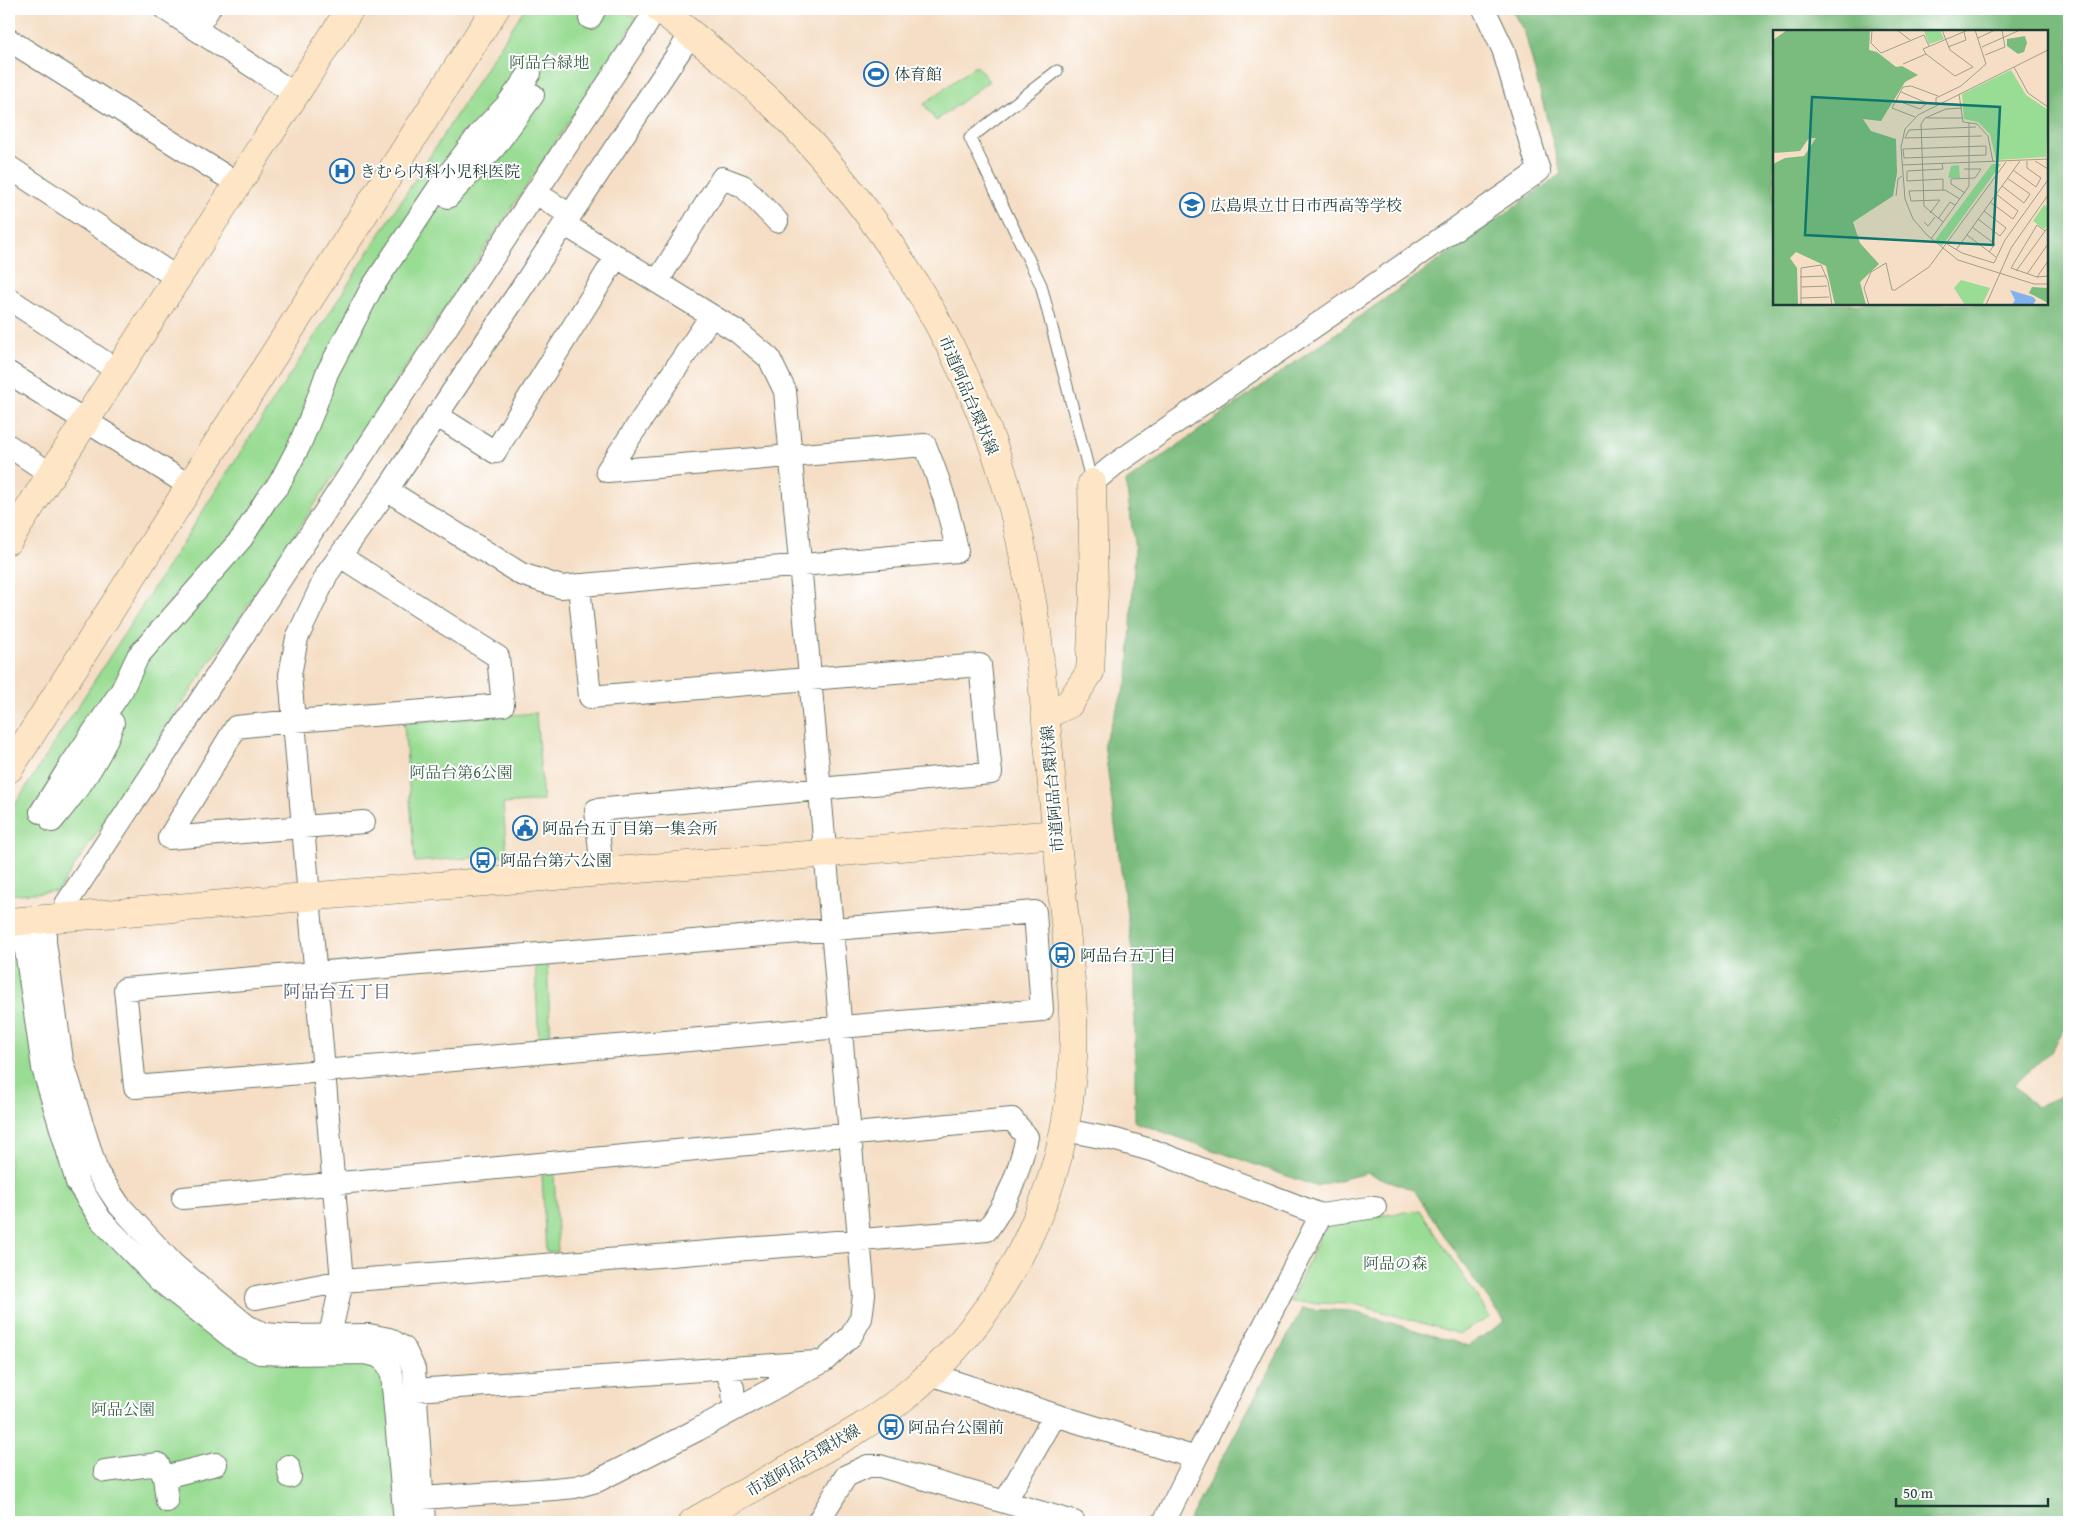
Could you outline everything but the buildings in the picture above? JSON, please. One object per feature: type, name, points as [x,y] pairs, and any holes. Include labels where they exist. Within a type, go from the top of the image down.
[{"type":"street","points":[[165,9],[295,94]]},
{"type":"street","points":[[196,29],[209,9]]},
{"type":"street","points":[[9,540],[350,9]]},
{"type":"street","points":[[9,769],[495,9]]},
{"type":"street","points":[[1046,715],[1069,704],[1090,672],[1094,592],[1092,483],[1122,459],[1539,171],[1503,49],[1484,9]]},
{"type":"street","points":[[424,1522],[414,1369],[404,1348],[389,1339],[368,1335],[265,1334],[247,1326],[173,1264],[119,1205],[97,1172],[62,1060],[45,942],[55,912],[654,16]]},
{"type":"street","name":"市道阿品台環状線","points":[[654,16],[691,34],[734,69],[778,109],[856,198],[891,246],[923,297],[951,349],[979,412],[997,459],[1028,573],[1037,632],[1046,715],[1074,1031],[1072,1080],[1065,1130],[1046,1194],[1018,1260],[979,1321],[930,1374],[903,1398],[874,1419],[701,1520]]},
{"type":"street","points":[[330,1335],[342,1281],[290,674],[297,638],[327,574],[386,490],[691,34]]},
{"type":"street","points":[[9,40],[238,184]]},
{"type":"street","points":[[46,816],[70,766],[122,690],[138,656],[242,538],[266,500],[279,484],[314,412],[327,373],[371,289],[390,258],[441,184],[480,134],[536,78]]},
{"type":"street","points":[[9,167],[177,278]]},
{"type":"street","points":[[657,282],[722,178],[743,186],[777,221]]},
{"type":"street","points":[[422,1498],[561,1489],[597,1481],[824,1361],[851,1336],[861,1318],[864,1295],[785,391],[769,358],[738,332],[617,256],[567,220],[536,193]]},
{"type":"street","points":[[436,415],[494,452],[617,256]]},
{"type":"street","points":[[9,299],[118,370]]},
{"type":"street","points":[[386,490],[521,574],[561,587],[957,551],[941,483],[925,445],[607,471],[712,316]]},
{"type":"street","points":[[9,373],[190,486]]},
{"type":"street","points":[[9,446],[51,474]]},
{"type":"street","points":[[340,556],[498,657],[503,705],[294,721],[236,728],[169,838],[364,822]]},
{"type":"street","points":[[579,585],[590,697],[980,665],[991,773],[596,810],[602,872]]},
{"type":"street","points":[[405,1522],[392,1375],[387,1363],[378,1356],[365,1353],[260,1353],[239,1343],[159,1280],[100,1220],[77,1182],[43,1068],[15,936],[55,912],[309,897],[1056,834]]},
{"type":"street","points":[[1035,912],[1042,1010],[135,1087],[125,989],[316,973],[1035,912]]},
{"type":"street","points":[[183,1198],[1012,1119],[1027,1137],[1018,1177],[1002,1210],[987,1230],[342,1281],[256,1298]]},
{"type":"street","points":[[1065,1130],[1116,1140],[1154,1151],[1321,1215],[1375,1207]]},
{"type":"street","points":[[1164,1522],[1321,1215]]},
{"type":"street","points":[[415,1390],[824,1361]]},
{"type":"street","points":[[724,1368],[733,1388],[734,1410]]},
{"type":"street","points":[[930,1374],[1196,1458]]},
{"type":"street","points":[[1005,1502],[1055,1415]]},
{"type":"street","points":[[105,1471],[158,1464],[164,1477],[168,1501]]},
{"type":"street","points":[[164,1477],[216,1464]]},
{"type":"street","points":[[818,1522],[846,1476],[868,1466],[880,1466],[1074,1522]]},
{"type":"lane","points":[[1057,71],[970,138],[1041,285],[1092,483]]},
{"type":"green space","name":"阿品台緑地","points":[[524,9],[624,9],[637,19],[58,891],[9,895],[9,814]]},
{"type":"green space","points":[[1511,9],[2069,9],[2069,1023],[2051,1051],[2014,1085],[2036,1107],[2069,1092],[2069,1522],[1188,1522],[1302,1309],[1351,1311],[1468,1346],[1505,1321],[1476,1283],[1414,1190],[1367,1173],[1315,1186],[1135,1122],[1135,974],[1104,743],[1128,679],[1135,550],[1126,482],[1561,174],[1525,33]]},
{"type":"green space","points":[[976,65],[989,81],[936,121],[924,104]]},
{"type":"green space","name":"阿品台第6公園","points":[[536,713],[543,801],[503,804],[507,855],[415,862],[404,723]]},
{"type":"green space","name":"阿品公園","points":[[9,939],[15,939],[68,1184],[154,1288],[372,1364],[387,1377],[398,1522],[9,1522]]},
{"type":"green space","points":[[547,964],[551,1042],[539,1043],[535,965]]},
{"type":"green space","points":[[554,1174],[558,1252],[546,1252],[542,1175]]},
{"type":"green space","name":"阿品の森","points":[[1420,1210],[1490,1317],[1460,1334],[1355,1304],[1290,1302],[1326,1223]]},
{"type":"place","name":"体育館","points":[[876,74]]},
{"type":"place","name":"きむら内科小児科医院","points":[[342,171]]},
{"type":"place","name":"広島県立廿日市西高等学校","points":[[1192,205]]},
{"type":"place","name":"阿品台五丁目第一集会所","points":[[525,828]]},
{"type":"place","name":"阿品台第六公園","points":[[483,860]]},
{"type":"place","name":"阿品台五丁目","points":[[1062,955]]},
{"type":"place","name":"阿品台公園前","points":[[891,1427]]},
{"type":"district","name":"阿品台五丁目","points":[[337,992]]}]
